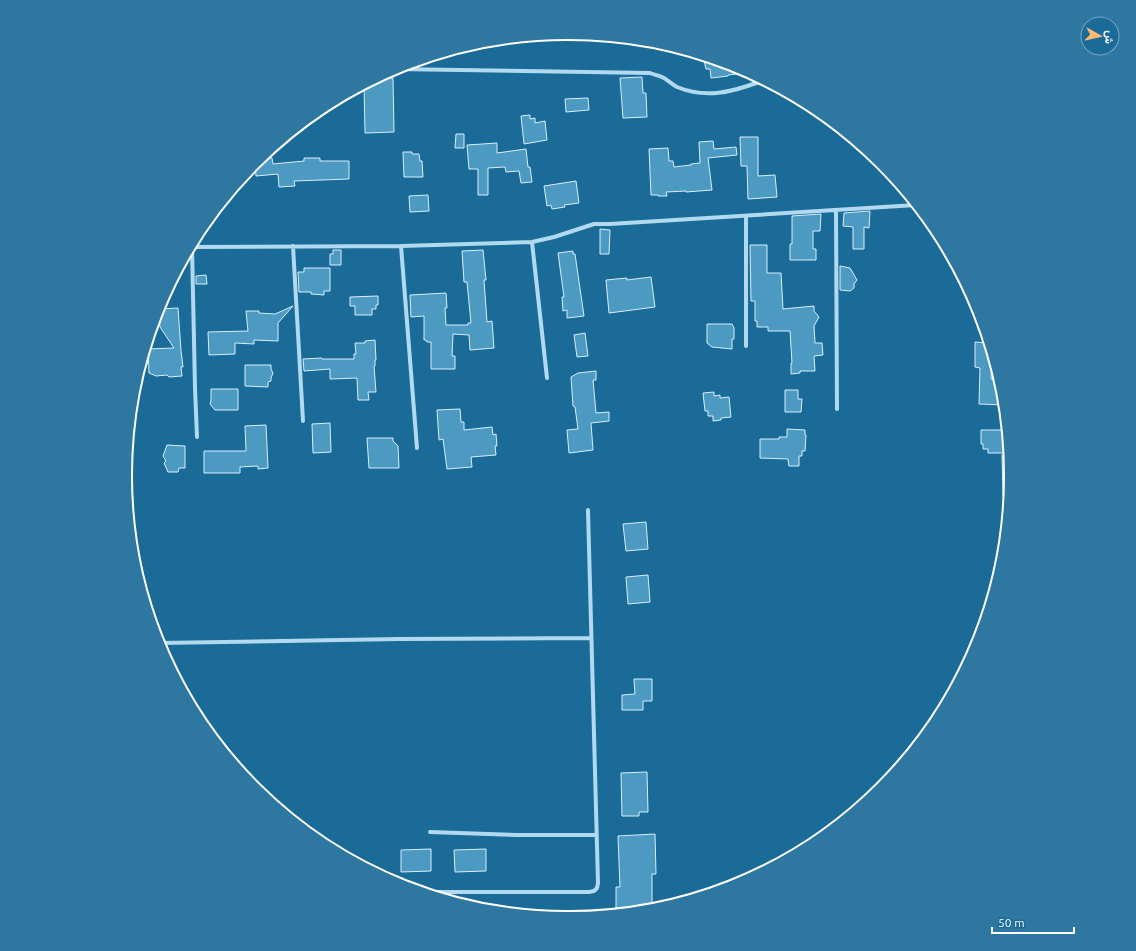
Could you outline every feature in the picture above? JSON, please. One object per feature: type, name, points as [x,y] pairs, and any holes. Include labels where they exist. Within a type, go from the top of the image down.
[{"type":"street","points":[[411,69],[650,73],[663,78],[676,86],[695,92],[713,94],[737,90],[757,83]]},
{"type":"street","points":[[198,247],[401,246],[532,242],[554,237],[594,224],[910,205]]},
{"type":"street","points":[[836,210],[837,409]]},
{"type":"street","points":[[746,216],[746,346]]},
{"type":"street","points":[[532,242],[547,378]]},
{"type":"street","points":[[293,246],[304,421]]},
{"type":"street","points":[[401,246],[417,448]]},
{"type":"street","points":[[191,258],[196,437]]},
{"type":"street","points":[[441,892],[594,891],[597,888],[588,510]]},
{"type":"street","points":[[166,643],[399,639],[591,638]]},
{"type":"street","points":[[430,832],[517,835],[596,835]]},
{"type":"building","points":[[704,62],[737,74],[711,78],[710,69],[706,69]]},
{"type":"building","points":[[642,77],[643,93],[646,93],[647,117],[623,118],[620,78]]},
{"type":"building","points":[[393,78],[394,132],[365,133],[364,91]]},
{"type":"building","points":[[588,98],[589,110],[566,112],[565,99]]},
{"type":"building","points":[[530,115],[530,119],[535,118],[535,123],[545,121],[547,140],[524,144],[521,116]]},
{"type":"building","points":[[456,134],[464,134],[464,148],[455,148]]},
{"type":"building","points":[[740,137],[758,137],[758,176],[775,175],[777,197],[748,199],[747,166],[741,166]]},
{"type":"building","points":[[713,141],[714,149],[736,147],[737,155],[708,158],[712,190],[666,192],[667,196],[651,195],[649,149],[668,148],[669,161],[673,161],[674,167],[691,165],[700,163],[699,142]]},
{"type":"building","points":[[497,143],[497,153],[526,149],[528,167],[530,167],[532,182],[521,183],[519,171],[506,172],[505,167],[488,168],[488,195],[478,195],[478,169],[469,169],[467,145]]},
{"type":"building","points":[[403,152],[419,154],[420,161],[422,161],[423,177],[404,177]]},
{"type":"building","points":[[272,158],[273,164],[304,161],[304,158],[320,158],[320,161],[349,161],[349,179],[294,181],[295,186],[279,187],[278,174],[256,176],[256,172]]},
{"type":"building","points":[[576,181],[579,203],[564,205],[565,207],[552,209],[551,205],[547,206],[544,186]]},
{"type":"building","points":[[428,195],[429,211],[410,212],[409,196]]},
{"type":"building","points":[[870,211],[869,228],[864,227],[864,249],[853,249],[853,227],[843,226],[844,213]]},
{"type":"building","points":[[821,214],[820,231],[813,231],[813,249],[816,249],[816,260],[790,260],[790,244],[792,244],[792,216]]},
{"type":"building","points":[[600,229],[610,230],[609,254],[600,254]]},
{"type":"building","points":[[750,245],[767,245],[767,273],[781,273],[783,309],[814,306],[814,311],[819,317],[814,326],[815,343],[822,343],[823,355],[814,356],[815,371],[800,371],[800,373],[791,374],[792,363],[790,331],[768,331],[768,327],[757,327],[757,321],[755,321],[755,301],[751,301]]},
{"type":"building","points":[[333,250],[341,250],[341,265],[330,265],[330,254],[333,254]]},
{"type":"building","points":[[483,250],[486,280],[484,280],[487,322],[492,321],[494,348],[470,350],[469,335],[453,334],[452,356],[455,356],[455,369],[431,369],[431,342],[424,340],[424,316],[411,317],[410,295],[446,293],[446,325],[468,325],[468,323],[471,323],[467,282],[464,282],[462,251]]},
{"type":"building","points":[[573,251],[573,254],[575,254],[584,316],[567,318],[567,310],[563,311],[562,297],[564,297],[558,253]]},
{"type":"building","points":[[840,266],[850,268],[857,280],[854,284],[854,288],[850,291],[840,290]]},
{"type":"building","points":[[304,268],[330,268],[330,291],[324,291],[324,295],[311,294],[311,292],[299,292],[298,272],[304,272]]},
{"type":"building","points":[[206,275],[207,284],[196,284],[196,276]]},
{"type":"building","points":[[651,277],[655,307],[609,313],[606,280],[627,278],[627,280]]},
{"type":"building","points":[[378,296],[378,305],[376,305],[376,309],[372,309],[372,315],[355,315],[355,306],[350,306],[350,297]]},
{"type":"building","points":[[293,306],[278,323],[278,341],[254,340],[254,344],[235,343],[235,354],[209,355],[208,332],[248,331],[246,311],[259,311],[259,313],[275,314]]},
{"type":"building","points":[[178,308],[183,367],[181,367],[182,376],[156,376],[149,373],[148,359],[152,349],[174,348],[160,327],[166,309]]},
{"type":"building","points":[[707,324],[732,324],[734,328],[734,339],[732,339],[732,349],[712,347],[707,343]]},
{"type":"building","points":[[585,333],[588,356],[577,357],[574,335]]},
{"type":"building","points":[[375,340],[376,360],[374,366],[376,392],[368,392],[369,400],[358,400],[357,378],[330,379],[330,369],[304,371],[303,359],[354,359],[354,354],[356,354],[355,343],[365,343],[365,341]]},
{"type":"building","points":[[975,342],[982,343],[989,363],[991,379],[992,379],[997,405],[979,404],[980,368],[975,367]]},
{"type":"building","points":[[245,365],[271,365],[273,373],[271,381],[268,382],[268,387],[245,386]]},
{"type":"building","points":[[596,371],[596,380],[593,380],[596,413],[609,412],[609,421],[591,423],[593,450],[569,453],[567,430],[578,429],[575,407],[573,406],[571,377],[578,373]]},
{"type":"building","points":[[211,389],[238,389],[238,410],[215,410],[210,404]]},
{"type":"building","points":[[785,390],[798,390],[798,399],[802,399],[801,412],[785,412]]},
{"type":"building","points":[[714,392],[714,396],[720,395],[720,398],[729,397],[731,417],[713,421],[713,416],[708,416],[708,411],[705,411],[703,393]]},
{"type":"building","points":[[460,409],[461,422],[464,422],[464,430],[492,427],[493,435],[496,434],[496,455],[471,457],[472,467],[447,469],[443,439],[439,440],[437,410]]},
{"type":"building","points":[[330,423],[331,452],[313,453],[312,424]]},
{"type":"building","points":[[266,425],[268,468],[258,469],[258,466],[240,467],[240,473],[204,473],[204,451],[246,451],[245,426]]},
{"type":"building","points":[[787,429],[805,430],[805,451],[802,451],[802,456],[799,456],[799,466],[789,466],[788,459],[760,458],[760,439],[779,439],[779,437],[787,437]]},
{"type":"building","points":[[981,430],[1001,430],[1003,453],[988,453],[988,449],[983,449],[983,444],[981,444]]},
{"type":"building","points":[[367,438],[393,438],[393,441],[398,446],[399,468],[369,468]]},
{"type":"building","points":[[167,445],[185,446],[185,468],[179,468],[178,472],[168,472],[164,463],[166,461],[163,456]]},
{"type":"building","points":[[1002,455],[1003,455],[1004,476],[1003,496]]},
{"type":"building","points":[[646,522],[648,549],[626,551],[623,524]]},
{"type":"building","points":[[648,575],[650,602],[628,604],[626,577]]},
{"type":"building","points":[[634,679],[652,679],[652,701],[643,701],[643,710],[622,710],[622,695],[635,694]]},
{"type":"building","points":[[647,772],[648,812],[639,812],[639,816],[622,816],[621,773]]},
{"type":"building","points":[[655,834],[656,874],[652,874],[652,903],[616,908],[616,887],[620,887],[618,836]]},
{"type":"building","points":[[431,849],[431,871],[401,872],[401,850]]},
{"type":"building","points":[[486,849],[486,871],[455,872],[454,850]]}]
